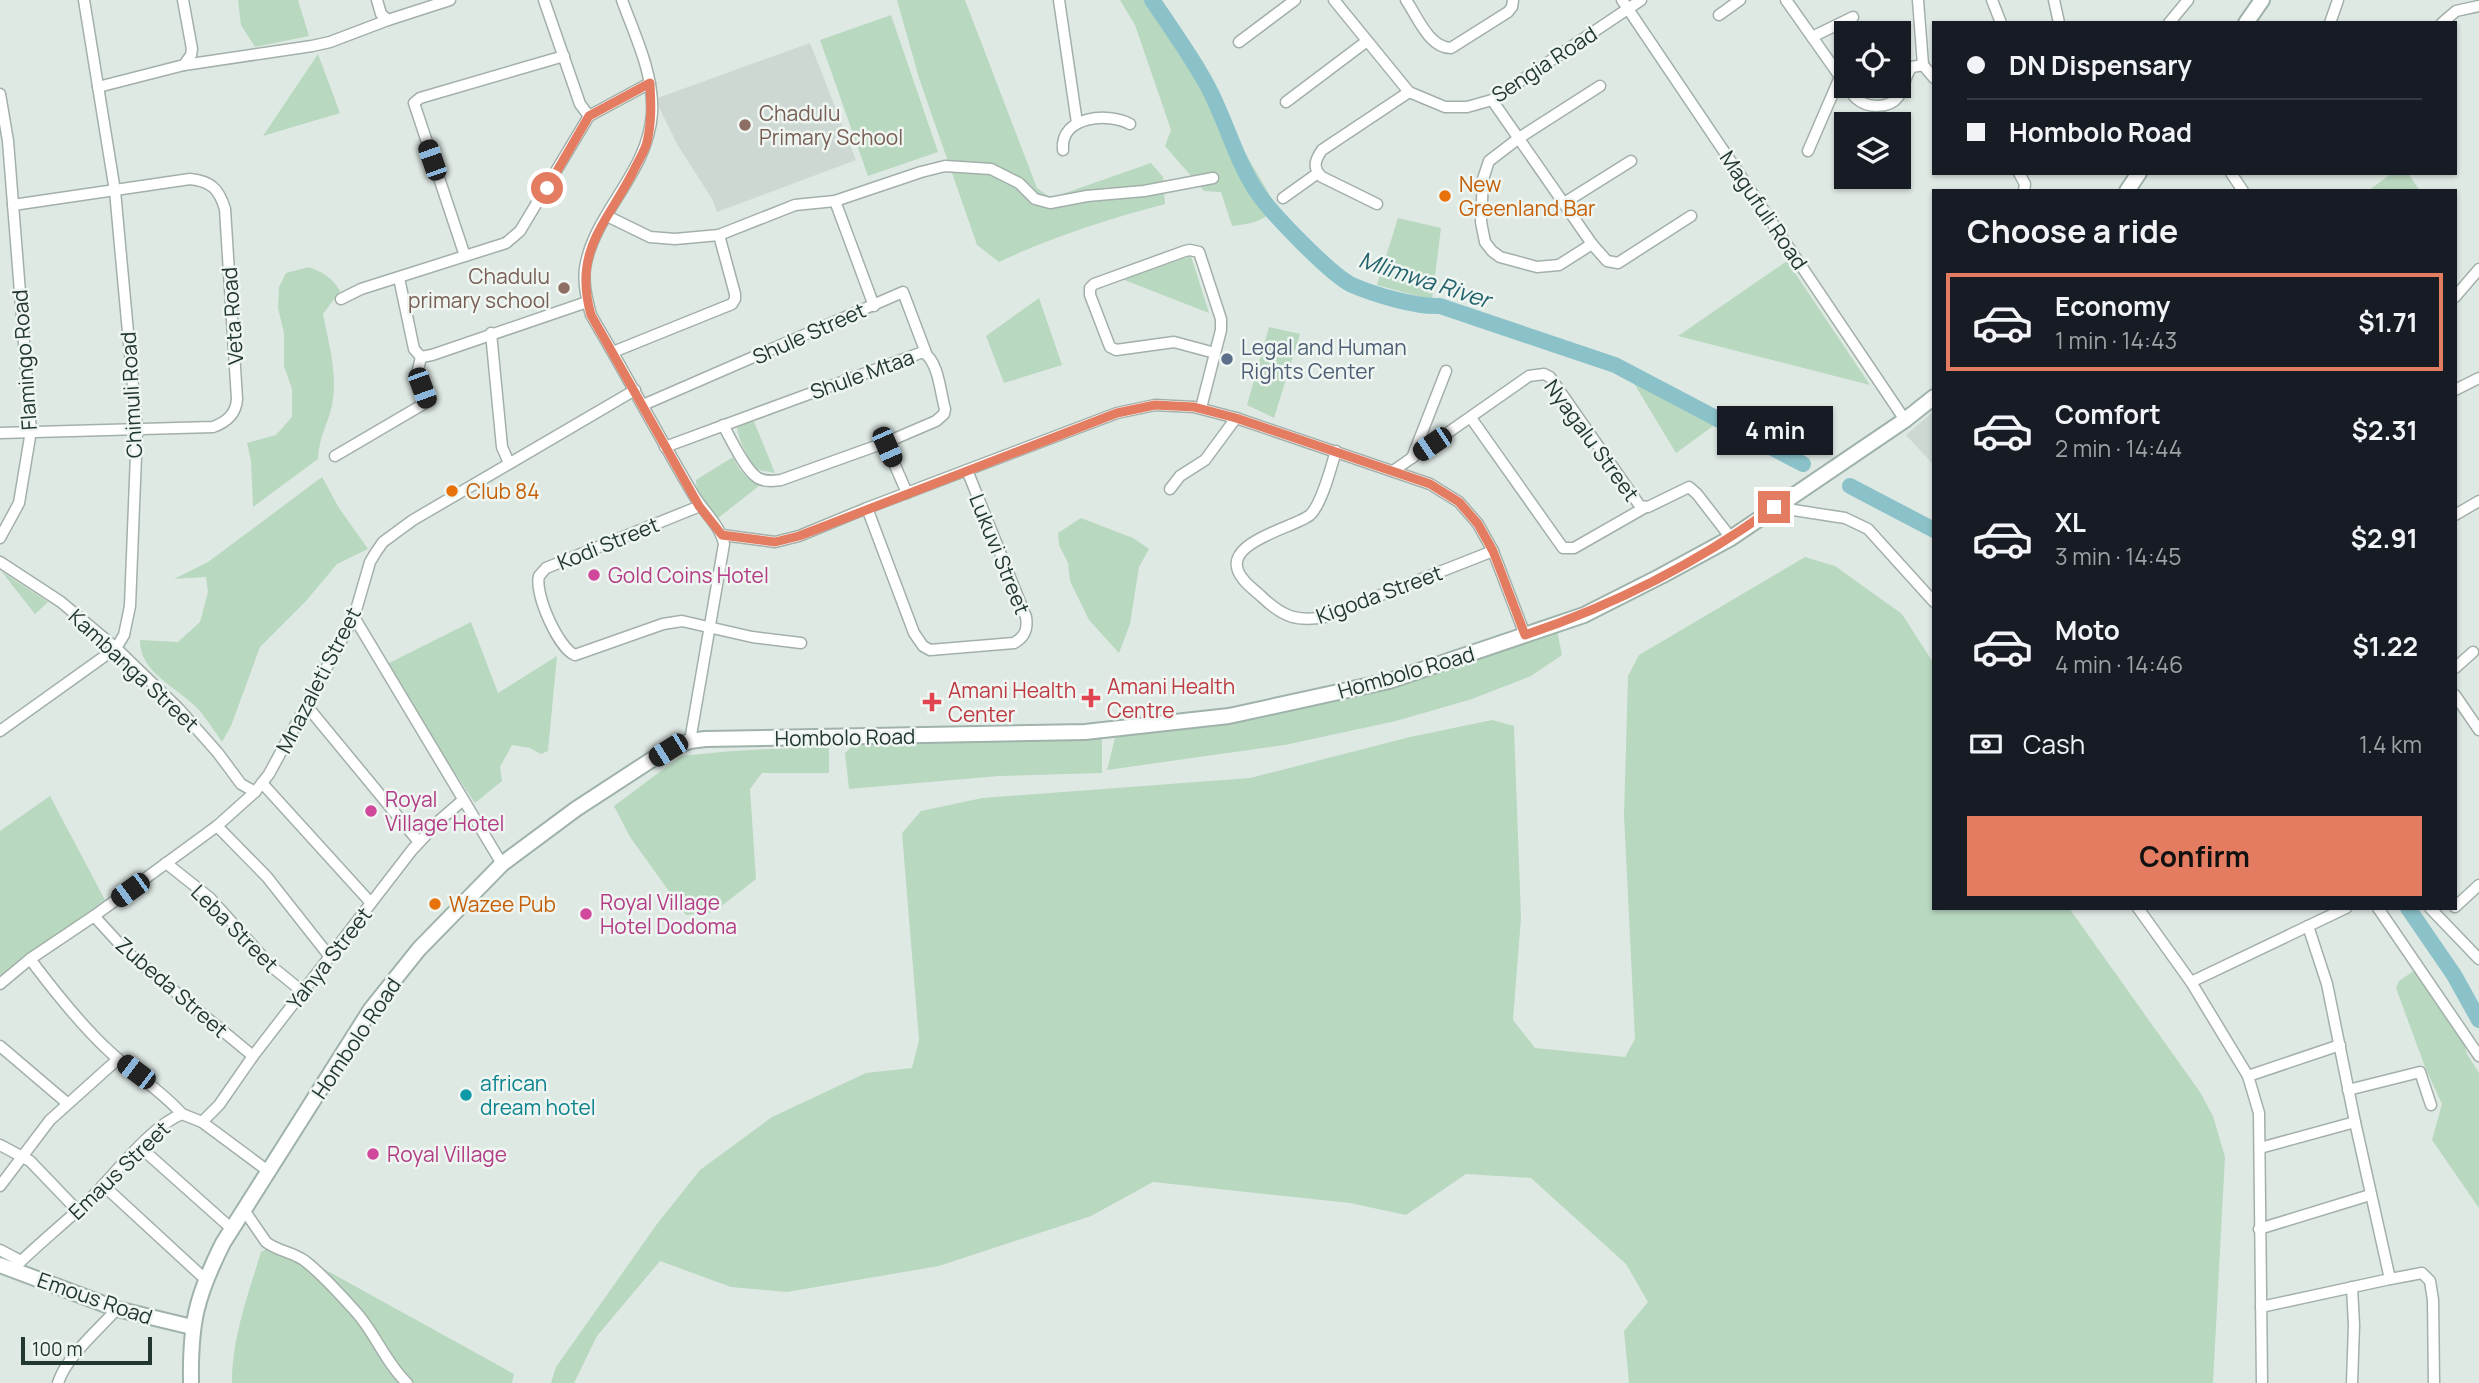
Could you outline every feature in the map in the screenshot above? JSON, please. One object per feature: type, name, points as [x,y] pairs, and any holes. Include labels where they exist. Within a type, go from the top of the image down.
[{"type":"street","name":"Chimuli Road","points":[[84,0],[115,191],[137,430],[130,606],[124,635],[116,648]]},
{"type":"street","points":[[183,0],[192,49],[184,65]]},
{"type":"street","points":[[377,0],[381,14],[388,20]]},
{"type":"street","points":[[98,87],[184,65],[330,43],[450,0]]},
{"type":"street","points":[[544,0],[580,104],[589,116]]},
{"type":"street","points":[[622,0],[645,61],[652,112],[647,144],[594,239],[585,268],[585,293],[591,315],[665,447],[699,506],[722,535],[724,544],[690,741]]},
{"type":"street","points":[[1059,0],[1077,123]]},
{"type":"street","points":[[1239,42],[1295,0]]},
{"type":"street","name":"Sengia Road","points":[[1334,0],[1409,92],[1444,107],[1467,107],[1492,100],[1625,4],[1641,0]]},
{"type":"street","points":[[1406,0],[1434,42],[1444,48],[1451,48],[1508,12],[1513,0]]},
{"type":"street","points":[[1719,15],[1740,0]]},
{"type":"street","points":[[1786,0],[1834,69]]},
{"type":"street","points":[[1918,0],[1923,65],[1932,76]]},
{"type":"street","points":[[1992,0],[2000,21]]},
{"type":"street","points":[[2054,0],[2058,21]]},
{"type":"street","points":[[2171,21],[2188,0]]},
{"type":"street","points":[[2247,21],[2262,0]]},
{"type":"street","points":[[2331,21],[2338,0]]},
{"type":"street","name":"Magufuli Road","points":[[1625,4],[1905,419]]},
{"type":"street","points":[[2444,21],[2456,11],[2479,6]]},
{"type":"street","points":[[1812,37],[1853,17]]},
{"type":"street","points":[[1286,102],[1367,41]]},
{"type":"street","points":[[465,256],[414,103],[420,98],[564,56]]},
{"type":"street","points":[[1911,68],[1923,65]]},
{"type":"street","points":[[341,299],[361,289],[506,243],[520,231],[589,116],[650,83]]},
{"type":"street","points":[[1592,244],[1569,260],[1549,268],[1500,257],[1485,242],[1480,222],[1485,169],[1496,154],[1600,86]]},
{"type":"street","points":[[1377,204],[1318,173],[1315,163],[1322,150],[1409,92]]},
{"type":"street","name":"Flamingo Road","points":[[0,94],[13,205],[31,430],[19,503],[0,538]]},
{"type":"street","points":[[1808,151],[1836,98]]},
{"type":"street","points":[[1855,98],[1866,104],[1889,104],[1897,98]]},
{"type":"street","points":[[1492,100],[1592,244],[1607,261],[1618,263],[1691,216]]},
{"type":"street","points":[[1063,150],[1062,142],[1066,134],[1077,123],[1110,117],[1130,124]]},
{"type":"street","points":[[1564,203],[1630,161]]},
{"type":"street","points":[[607,216],[650,237],[675,239],[719,235],[795,205],[835,201],[945,166],[991,169],[1019,183],[1035,199],[1050,203],[1087,196],[1144,191],[1213,178]]},
{"type":"street","points":[[1283,198],[1318,173]]},
{"type":"street","name":"Veta Road","points":[[0,433],[31,430],[214,427],[228,420],[235,411],[237,399],[225,209],[218,191],[204,180],[190,179],[13,205]]},
{"type":"street","name":"Shule Street","points":[[643,405],[874,306],[835,201]]},
{"type":"street","points":[[612,352],[732,304],[735,294],[719,235]]},
{"type":"street","points":[[1201,408],[1221,330],[1221,318],[1201,257],[1195,250],[1185,251],[1094,284],[1090,288],[1090,295],[1110,347],[1116,350],[1174,342],[1215,353]]},
{"type":"street","points":[[2457,295],[2479,268]]},
{"type":"street","points":[[399,278],[414,349],[421,357]]},
{"type":"street","points":[[874,306],[903,292],[926,353]]},
{"type":"street","points":[[421,357],[587,302]]},
{"type":"street","points":[[492,333],[500,434],[509,463]]},
{"type":"street","name":"Shule Mtaa","points":[[665,447],[918,352],[926,353],[933,365],[944,415],[887,442]]},
{"type":"street","points":[[335,456],[427,402],[417,374],[421,357]]},
{"type":"street","points":[[1412,458],[1446,371]]},
{"type":"street","name":"Nyagalu Street","points":[[1393,471],[1530,376],[1548,375],[1637,503],[1644,508]]},
{"type":"street","points":[[2457,389],[2479,378]]},
{"type":"street","name":"Mnazaleti Street","points":[[0,984],[30,959],[217,826],[255,792],[354,617],[370,562],[383,542],[413,520],[635,390]]},
{"type":"street","name":"Hombolo Road","points":[[191,1383],[192,1327],[205,1279],[232,1229],[371,1009],[419,949],[502,864],[576,809],[668,750],[690,741],[705,739],[1086,732],[1229,716],[1389,681],[1584,615],[1731,538],[1932,399]]},
{"type":"street","points":[[722,535],[775,542],[799,536],[1117,413],[1155,405],[1201,408],[1430,484],[1459,502],[1478,524],[1493,551],[1525,635]]},
{"type":"street","points":[[1170,489],[1180,476],[1205,460],[1236,418]]},
{"type":"street","name":"Nyagalu Street","points":[[1471,418],[1563,548],[1574,548],[1644,508],[1689,487],[1731,538]]},
{"type":"street","points":[[723,425],[750,470],[765,480],[781,480],[887,442],[907,493]]},
{"type":"street","name":"Kigoda Street","points":[[1336,451],[1316,507],[1310,515],[1259,538],[1250,544],[1240,557],[1237,567],[1241,578],[1272,607],[1286,615],[1306,620],[1325,617],[1493,551]]},
{"type":"street","name":"Lukuvi Street","points":[[867,508],[914,632],[923,646],[937,650],[1014,643],[1022,639],[1027,617],[967,470]]},
{"type":"street","points":[[2457,514],[2479,501]]},
{"type":"street","name":"Kodi Street","points":[[699,506],[546,568],[539,575],[539,587],[547,616],[563,646],[575,655],[663,624],[682,621],[709,627]]},
{"type":"street","points":[[1774,507],[1845,518],[1868,529],[1932,600]]},
{"type":"street","name":"Kambanga Street","points":[[0,562],[61,602],[116,648],[180,709],[218,752],[241,784],[255,792]]},
{"type":"street","points":[[354,617],[502,864]]},
{"type":"street","points":[[709,627],[752,637],[801,643]]},
{"type":"street","points":[[0,732],[116,648]]},
{"type":"street","points":[[2457,666],[2473,652]]},
{"type":"street","points":[[2457,698],[2479,730]]},
{"type":"street","points":[[306,705],[419,842]]},
{"type":"street","points":[[262,783],[371,903]]},
{"type":"street","name":"Yahya Street","points":[[202,1122],[219,1105],[253,1056],[419,842],[463,800]]},
{"type":"street","points":[[217,826],[267,877],[330,957]]},
{"type":"street","name":"Leba Street","points":[[166,863],[220,907],[271,966],[303,992]]},
{"type":"street","points":[[2457,906],[2477,887]]},
{"type":"street","points":[[2139,910],[2191,982],[2248,1076],[2259,1113],[2262,1383]]},
{"type":"street","points":[[2191,982],[2342,910]]},
{"type":"street","points":[[2379,910],[2479,1056]]},
{"type":"street","points":[[2432,910],[2479,959]]},
{"type":"street","points":[[2442,919],[2453,910]]},
{"type":"street","name":"Zubeda Street","points":[[94,916],[134,958],[253,1056]]},
{"type":"street","points":[[2308,926],[2327,984],[2354,1122],[2390,1279]]},
{"type":"street","points":[[30,959],[55,992],[118,1059],[154,1085],[182,1114]]},
{"type":"street","points":[[2248,1076],[2340,1045]]},
{"type":"street","points":[[0,1046],[67,1103]]},
{"type":"street","points":[[0,1186],[22,1155],[67,1103],[118,1059]]},
{"type":"street","points":[[2348,1090],[2420,1072],[2431,1105]]},
{"type":"street","name":"Emaus Street","points":[[11,1265],[78,1210],[171,1119],[182,1114],[202,1122],[268,1171]]},
{"type":"street","points":[[2260,1147],[2354,1122]]},
{"type":"street","points":[[0,1145],[22,1155],[78,1210]]},
{"type":"street","points":[[140,1147],[232,1229]]},
{"type":"street","points":[[103,1185],[205,1279]]},
{"type":"street","points":[[2259,1230],[2370,1195]]},
{"type":"street","points":[[244,1210],[266,1242],[292,1252],[305,1261],[353,1308],[407,1383]]},
{"type":"street","points":[[0,1250],[11,1265]]},
{"type":"street","name":"Emous Road","points":[[11,1265],[117,1309],[192,1327]]},
{"type":"street","points":[[2261,1307],[2422,1273],[2430,1282],[2434,1313],[2434,1383]]},
{"type":"street","points":[[2352,1287],[2352,1383]]},
{"type":"street","points":[[58,1383],[68,1363],[117,1309]]},
{"type":"shaded area","name":"Chadulu Primary School","points":[[810,43],[856,160],[717,212],[712,199],[677,144],[655,99]]},
{"type":"shaded area","points":[[1932,413],[1932,463],[1906,435]]},
{"type":"green space","points":[[238,0],[298,0],[309,36],[255,47],[241,25]]},
{"type":"green space","points":[[897,0],[965,0],[1037,188],[1051,198],[1151,163],[1163,177],[1165,204],[1080,229],[999,262],[977,245],[919,78]]},
{"type":"green space","points":[[1120,0],[1162,0],[1204,63],[1226,120],[1276,206],[1267,216],[1251,223],[1232,226],[1221,192],[1204,191],[1165,146],[1171,130],[1135,25]]},
{"type":"green space","points":[[891,15],[938,152],[868,176],[820,40]]},
{"type":"green space","points":[[318,54],[340,113],[263,136]]},
{"type":"green space","points":[[2389,175],[2409,175],[2419,189],[2371,189]]},
{"type":"green space","points":[[1398,218],[1441,228],[1432,300],[1377,285]]},
{"type":"green space","points":[[1191,256],[1209,313],[1114,276],[1138,274]]},
{"type":"green space","points":[[1787,261],[1870,385],[1678,336]]},
{"type":"green space","points":[[309,267],[327,276],[340,291],[323,314],[333,371],[332,406],[318,459],[253,507],[251,461],[247,443],[276,435],[292,417],[292,389],[284,366],[284,333],[278,308],[279,287],[286,273]]},
{"type":"green space","points":[[1039,298],[1062,365],[1004,383],[986,336]]},
{"type":"green space","points":[[1269,327],[1300,334],[1274,418],[1247,405]]},
{"type":"green space","points":[[1632,380],[1716,424],[1676,453]]},
{"type":"green space","points":[[753,419],[775,473],[754,469],[742,444],[737,427]]},
{"type":"green space","points":[[733,457],[744,474],[760,485],[717,519],[697,493],[696,480]]},
{"type":"green space","points":[[322,477],[339,508],[368,549],[337,564],[306,601],[260,647],[231,726],[222,742],[199,710],[153,671],[141,652],[140,640],[178,642],[200,622],[208,592],[206,577],[174,579],[208,562]]},
{"type":"green space","points":[[1081,518],[1133,538],[1149,549],[1139,567],[1130,624],[1119,653],[1089,620],[1070,581],[1068,563],[1059,545],[1058,533]]},
{"type":"green space","points":[[1805,557],[1835,566],[1902,614],[1932,661],[1932,910],[2070,910],[2200,1092],[2213,1116],[2225,1157],[2213,1383],[1629,1383],[1624,1331],[1648,1302],[1626,1264],[1531,1178],[1466,1174],[1406,1215],[1350,1203],[1153,1182],[1091,1216],[939,1266],[787,1292],[731,1287],[660,1261],[597,1336],[574,1383],[551,1383],[556,1367],[657,1224],[700,1170],[772,1117],[866,1073],[912,1068],[919,1040],[902,833],[921,811],[982,798],[1250,778],[1410,737],[1492,720],[1514,726],[1521,918],[1513,1020],[1535,1048],[1625,1057],[1635,1039],[1624,815],[1628,676],[1639,655]]},
{"type":"green space","points":[[1,571],[48,602],[35,614]]},
{"type":"green space","points":[[471,622],[498,693],[557,656],[548,751],[541,754],[530,748],[512,745],[500,767],[502,781],[475,803],[431,737],[389,663]]},
{"type":"green space","points":[[1557,630],[1562,655],[1531,676],[1472,699],[1396,721],[1285,745],[1107,770],[1116,734],[1266,712]]},
{"type":"green space","points":[[1102,739],[1102,773],[999,776],[849,789],[845,753],[855,744]]},
{"type":"green space","points":[[829,746],[829,773],[762,773],[750,789],[756,879],[714,912],[686,915],[630,837],[614,806],[681,756]]},
{"type":"green space","points":[[50,796],[105,900],[0,977],[0,831]]},
{"type":"green space","points":[[2415,970],[2464,1041],[2467,1054],[2479,1073],[2479,1208],[2432,1140],[2442,1104],[2425,1067],[2396,988],[2399,981]]},
{"type":"green space","points":[[277,1243],[514,1374],[512,1383],[232,1383],[238,1333],[261,1252]]},
{"type":"waterway","name":"Mlimwa River","points":[[1152,0],[1207,85],[1257,192],[1302,243],[1342,279],[1384,296],[1419,305],[1440,306],[1615,365],[1803,464]]},
{"type":"waterway","name":"Mlimwa River","points":[[1850,486],[1932,529]]},
{"type":"waterway","name":"Mlimwa River","points":[[2409,910],[2454,975],[2479,1020]]},
{"type":"place","name":"Chadulu Primary School","points":[[745,125]]},
{"type":"place","name":"New Greenland Bar","points":[[1445,196]]},
{"type":"place","name":"Chadulu primary school","points":[[564,288]]},
{"type":"place","name":"Legal and Human Rights Center","points":[[1227,359]]},
{"type":"place","name":"Club 84","points":[[452,491]]},
{"type":"place","name":"Gold Coins Hotel","points":[[594,575]]},
{"type":"place","name":"Amani Health Centre","points":[[1091,698]]},
{"type":"place","name":"Amani Health Center","points":[[932,702]]},
{"type":"place","name":"Royal Village Hotel","points":[[371,811]]},
{"type":"place","name":"Wazee Pub","points":[[435,904]]},
{"type":"place","name":"Royal Village Hotel Dodoma","points":[[586,914]]},
{"type":"place","name":"african dream hotel","points":[[466,1095]]},
{"type":"place","name":"Royal Village","points":[[373,1154]]},
{"type":"route","points":[[547,188],[589,116],[650,83],[652,112],[647,144],[594,239],[585,268],[585,293],[591,315],[665,447],[699,506],[722,535],[775,542],[799,536],[1117,413],[1155,405],[1194,407],[1236,418],[1430,484],[1459,502],[1478,524],[1493,551],[1525,635],[1584,615],[1661,576],[1731,538],[1774,507]]}]
